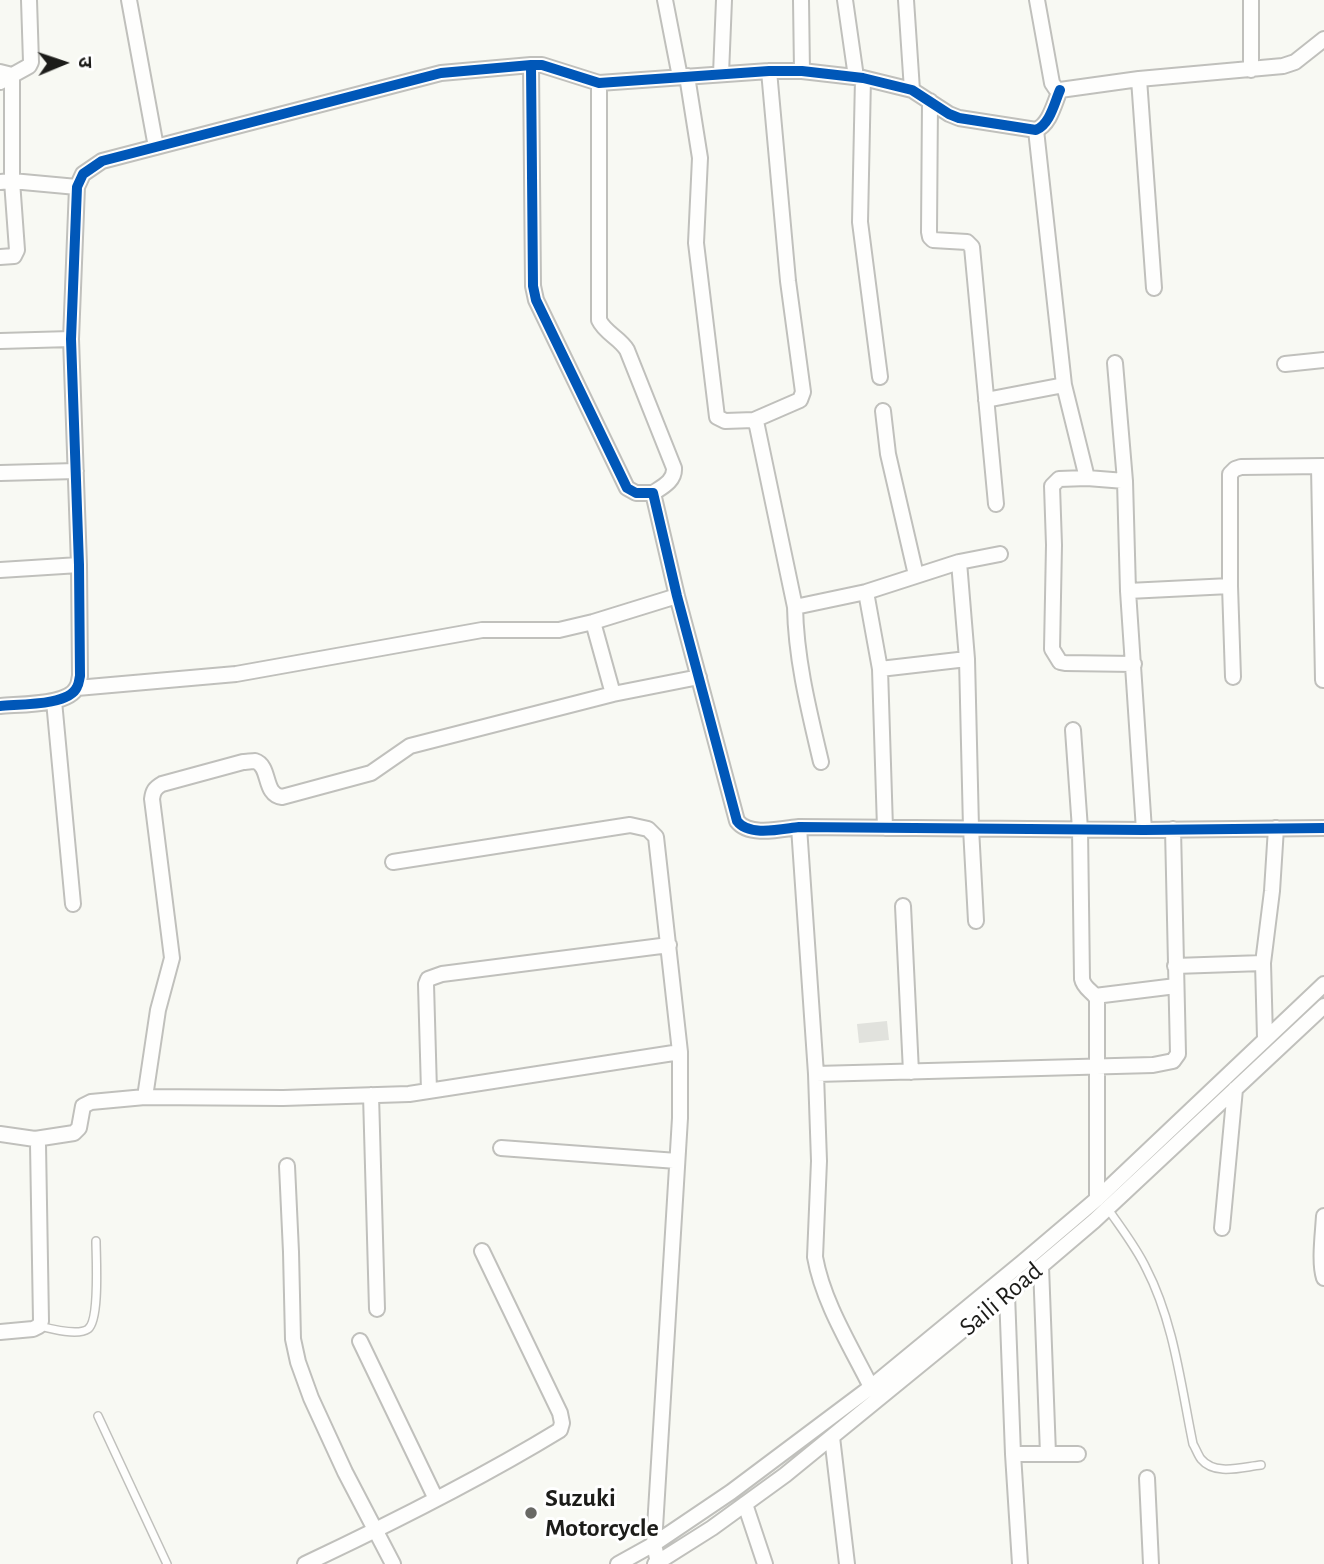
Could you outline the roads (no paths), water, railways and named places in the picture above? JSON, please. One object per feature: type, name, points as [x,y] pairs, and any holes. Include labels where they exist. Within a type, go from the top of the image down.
[{"type":"street","points":[[0,257],[14,256],[17,250],[6,181],[4,76],[29,66],[32,62],[29,0]]},
{"type":"street","points":[[129,0],[156,147]]},
{"type":"street","points":[[665,0],[700,158],[695,243],[717,417],[725,421],[754,420],[800,400],[803,393],[788,281],[769,71]]},
{"type":"street","points":[[721,74],[724,0]]},
{"type":"street","points":[[801,0],[802,71]]},
{"type":"street","points":[[845,0],[859,77],[860,222],[880,377]]},
{"type":"street","points":[[906,0],[912,90]]},
{"type":"street","points":[[1037,0],[1052,83],[1059,90],[1139,79],[1283,66],[1296,62],[1324,39]]},
{"type":"street","points":[[1251,0],[1251,70]]},
{"type":"street","points":[[531,65],[533,286],[536,300],[627,488],[636,493],[653,493],[670,481],[675,474],[674,468],[624,344],[602,327],[599,320],[600,82]]},
{"type":"street","points":[[0,706],[54,701],[73,693],[80,676],[71,339],[77,187],[83,174],[102,161],[441,73],[531,65],[542,65],[600,82],[769,71],[802,71],[859,77],[912,90],[959,118],[1036,130],[1046,122],[1059,90]]},
{"type":"street","points":[[1139,79],[1154,288]]},
{"type":"street","points":[[930,101],[929,232],[933,240],[967,242],[972,247],[996,504]]},
{"type":"street","points":[[1036,130],[1065,385],[1087,478]]},
{"type":"street","points":[[6,181],[77,187]]},
{"type":"street","points":[[0,341],[71,339]]},
{"type":"street","points":[[1285,364],[1324,360]]},
{"type":"street","points":[[1115,363],[1125,481],[1128,591],[1144,830]]},
{"type":"street","points":[[986,400],[1065,385]]},
{"type":"street","points":[[883,411],[888,454],[916,575]]},
{"type":"street","points":[[754,420],[795,607],[802,680],[821,762]]},
{"type":"street","points":[[1233,677],[1230,474],[1241,467],[1321,467],[1323,680]]},
{"type":"street","points":[[0,473],[76,471]]},
{"type":"street","points":[[1125,481],[1059,479],[1052,485],[1052,649],[1060,662],[1065,663],[1134,664]]},
{"type":"street","points":[[653,493],[677,596],[737,821],[741,826],[754,831],[799,827],[1144,830],[1324,828]]},
{"type":"street","points":[[795,607],[866,592],[958,562],[1000,554]]},
{"type":"street","points":[[958,562],[967,659],[976,922]]},
{"type":"street","points":[[0,570],[79,565]]},
{"type":"street","points":[[1128,591],[1230,586]]},
{"type":"street","points":[[866,592],[880,668],[885,828]]},
{"type":"street","points":[[77,688],[236,674],[482,630],[559,630],[677,596]]},
{"type":"street","points":[[593,622],[613,694]]},
{"type":"street","points":[[880,668],[967,659]]},
{"type":"street","points":[[145,1097],[158,1010],[172,958],[152,799],[156,788],[162,784],[254,761],[262,766],[273,794],[282,797],[371,773],[410,746],[613,694],[699,677]]},
{"type":"street","points":[[54,701],[73,904]]},
{"type":"street","points":[[1073,730],[1080,829],[1082,979],[1085,988],[1097,999],[1102,1204]]},
{"type":"street","points":[[393,862],[631,825],[642,826],[656,837],[680,1052],[680,1118],[654,1544],[657,1563]]},
{"type":"street","points":[[799,827],[816,1074],[819,1160],[815,1256],[833,1311],[871,1387]]},
{"type":"street","points":[[1265,1038],[1264,963],[1276,828]]},
{"type":"street","points":[[816,1074],[1153,1065],[1169,1063],[1176,1059],[1173,829]]},
{"type":"street","points":[[903,906],[911,1072]]},
{"type":"street","points":[[429,1091],[428,978],[669,945]]},
{"type":"street","points":[[1175,966],[1264,963]]},
{"type":"street","points":[[618,1564],[654,1544],[731,1492],[871,1387],[1023,1262],[1102,1204],[1265,1038],[1324,984]]},
{"type":"street","points":[[1095,996],[1176,986]]},
{"type":"street","name":"Saili Road","points":[[657,1563],[712,1528],[785,1475],[1041,1266],[1102,1204],[1235,1089],[1324,1006]]},
{"type":"street","points":[[0,1134],[35,1139],[74,1133],[79,1128],[86,1103],[145,1097],[283,1098],[409,1094],[680,1052]]},
{"type":"street","points":[[1222,1228],[1235,1089]]},
{"type":"street","points":[[371,1094],[377,1309]]},
{"type":"street","points":[[0,1332],[33,1329],[39,1326],[42,1314],[38,1144],[35,1139]]},
{"type":"street","points":[[501,1149],[677,1161]]},
{"type":"street","points":[[286,1166],[293,1339],[298,1362],[334,1447],[393,1564]]},
{"type":"street","points":[[1324,1216],[1324,1278]]},
{"type":"street","points":[[306,1564],[436,1499],[560,1430],[560,1413],[482,1251]]},
{"type":"street","points":[[1041,1266],[1048,1454]]},
{"type":"street","points":[[1007,1294],[1020,1564]]},
{"type":"street","points":[[360,1341],[436,1499]]},
{"type":"street","points":[[832,1437],[847,1564]]},
{"type":"street","points":[[1013,1454],[1078,1454]]},
{"type":"street","points":[[1147,1478],[1151,1564]]},
{"type":"street","points":[[745,1504],[765,1564]]},
{"type":"lane","points":[[1102,1204],[1146,1267],[1161,1304],[1193,1444],[1200,1458],[1214,1468],[1261,1465]]},
{"type":"lane","points":[[39,1326],[78,1332],[91,1327],[95,1316],[96,1241]]},
{"type":"lane","points":[[98,1416],[167,1564]]},
{"type":"place","name":"Suzuki Motorcycle","points":[[531,1513]]}]
